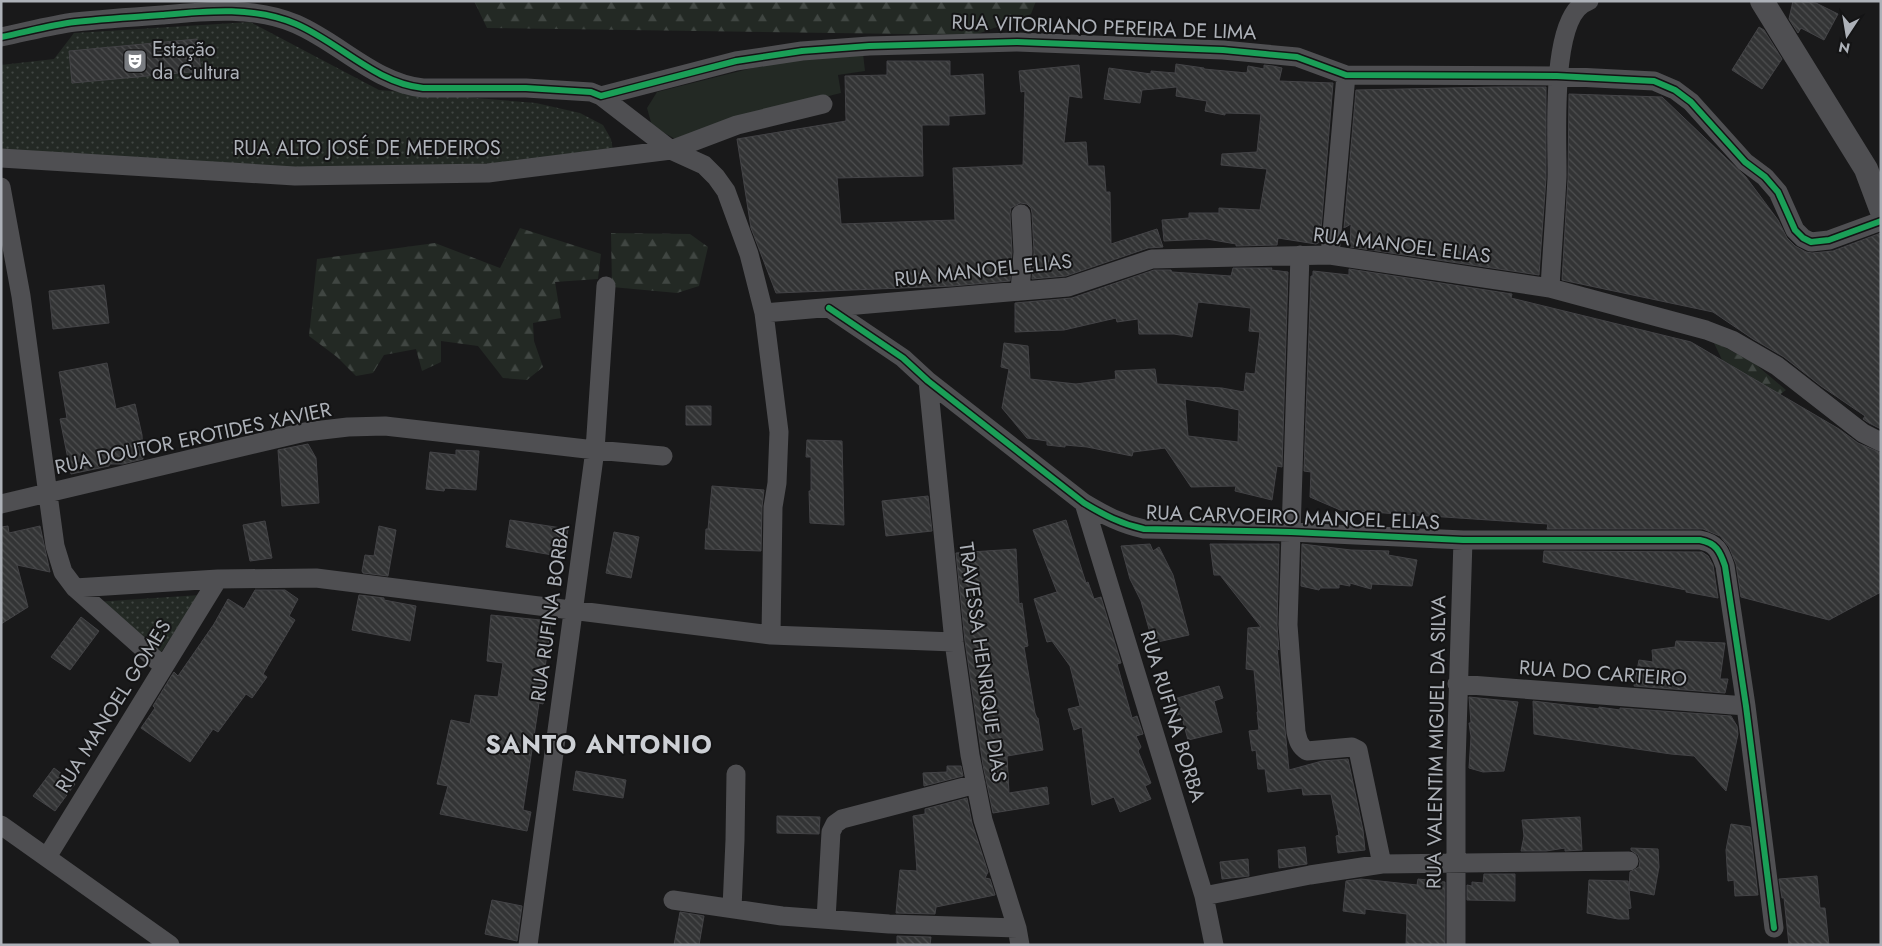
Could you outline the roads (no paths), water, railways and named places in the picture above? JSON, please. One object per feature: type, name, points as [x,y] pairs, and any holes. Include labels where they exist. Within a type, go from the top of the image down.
[{"type":"street","points":[[1550,288],[1557,176],[1557,76],[1566,26],[1574,12],[1588,1]]},
{"type":"street","points":[[1762,1],[1866,169],[1881,209]]},
{"type":"street","name":"RUA VITORIANO PEREIRA DE LIMA","points":[[1,37],[74,22],[204,12],[242,12],[274,16],[297,24],[328,40],[391,81],[407,86],[424,88],[526,88],[591,92],[601,96],[736,61],[802,51],[869,46],[1017,42],[1223,50],[1297,57],[1346,75],[1557,76],[1654,81],[1676,90],[1691,102],[1745,162],[1765,177],[1778,192],[1795,230],[1802,238],[1812,242],[1829,240],[1881,222]]},
{"type":"street","points":[[1330,255],[1346,75]]},
{"type":"street","points":[[601,96],[672,150],[704,165],[716,177],[726,191],[749,254],[764,313],[779,432],[777,483],[773,507],[770,635]]},
{"type":"street","name":"RUA ALTO JOSÉ DE MEDEIROS","points":[[1,158],[295,176],[488,173],[672,150],[737,125],[823,104]]},
{"type":"street","points":[[1,188],[21,296],[55,546],[63,572],[75,588],[164,667]]},
{"type":"street","points":[[1020,291],[1021,214]]},
{"type":"street","points":[[1300,255],[1288,625],[1298,741],[1307,751],[1352,747],[1358,750],[1382,864]]},
{"type":"street","name":"RUA MANOEL ELIAS","points":[[764,313],[1068,287],[1152,258],[1330,255],[1550,288],[1706,330],[1732,340],[1777,366],[1863,433],[1881,442]]},
{"type":"street","name":"RUA RUFINA BORBA","points":[[528,945],[595,450],[606,286]]},
{"type":"street","name":"RUA CARVOEIRO MANOEL ELIAS","points":[[829,308],[903,358],[928,381],[1084,503],[1108,518],[1126,525],[1144,529],[1291,532],[1463,540],[1700,540],[1711,542],[1720,551],[1725,566],[1746,706],[1774,928]]},
{"type":"street","name":"TRAVESSA HENRIQUE DIAS","points":[[928,381],[954,642],[970,755],[983,820],[1018,936]]},
{"type":"street","name":"RUA DOUTOR EROTIDES XAVIER","points":[[1,504],[305,432],[348,427],[385,426],[663,456]]},
{"type":"street","name":"RUA RUFINA BORBA","points":[[1084,503],[1204,896],[1214,945]]},
{"type":"street","name":"RUA VALENTIM MIGUEL DA SILVA","points":[[1456,945],[1457,684],[1463,540]]},
{"type":"street","points":[[75,588],[218,580],[316,578],[770,635],[954,642]]},
{"type":"street","name":"RUA MANOEL GOMES","points":[[47,857],[218,580]]},
{"type":"street","name":"RUA DO CARTEIRO","points":[[1457,684],[1746,706]]},
{"type":"street","points":[[732,908],[736,774]]},
{"type":"street","points":[[826,919],[831,832],[835,824],[842,819],[976,784]]},
{"type":"street","points":[[1,825],[159,941]]},
{"type":"street","points":[[1204,896],[1310,875],[1382,864],[1629,861]]},
{"type":"street","points":[[673,900],[782,916],[1018,936]]},
{"type":"place","name":"Estação da Cultura","points":[[135,61]]},
{"type":"district","name":"SANTO ANTONIO","points":[[599,744]]}]
